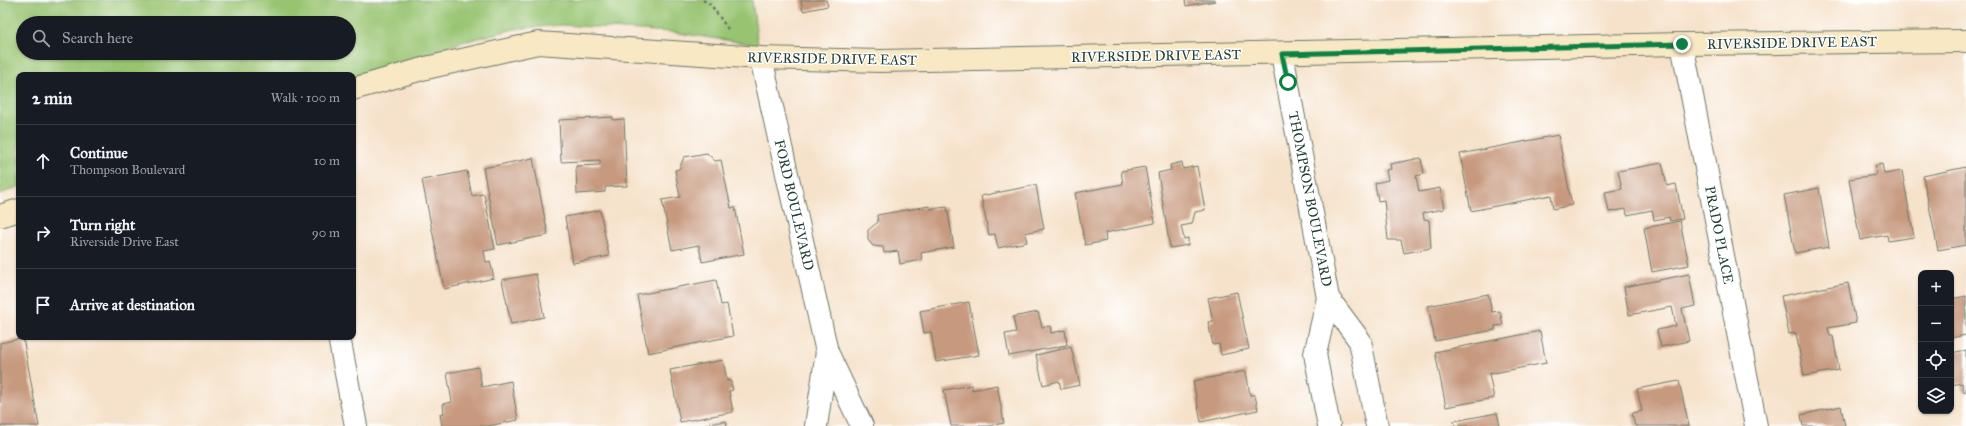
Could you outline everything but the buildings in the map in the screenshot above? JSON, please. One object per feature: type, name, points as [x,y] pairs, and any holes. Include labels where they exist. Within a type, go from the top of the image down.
[{"type":"main road","name":"RIVERSIDE DRIVE EAST","points":[[356,88],[426,68],[538,43],[761,58],[880,61],[1282,54],[1682,44],[1966,41]]},
{"type":"main road","points":[[0,216],[16,211]]},
{"type":"street","name":"PRADO PLACE","points":[[1682,44],[1756,426]]},
{"type":"street","name":"THOMPSON BOULEVARD","points":[[1282,54],[1328,298],[1315,354],[1329,426]]},
{"type":"street","name":"FORD BOULEVARD","points":[[761,58],[827,352],[862,426]]},
{"type":"street","name":"THOMPSON BOULEVARD","points":[[1328,298],[1360,341],[1377,426]]},
{"type":"street","points":[[340,340],[356,426]]},
{"type":"street","name":"FORD BOULEVARD","points":[[816,426],[827,352]]},
{"type":"path","points":[[703,0],[711,5],[729,30]]},
{"type":"green space","points":[[0,0],[752,0],[758,45],[671,32],[561,25],[514,29],[463,42],[356,77],[356,72],[16,72],[16,188],[0,194]]},
{"type":"route","points":[[1288,82],[1282,54],[1682,44]]}]
